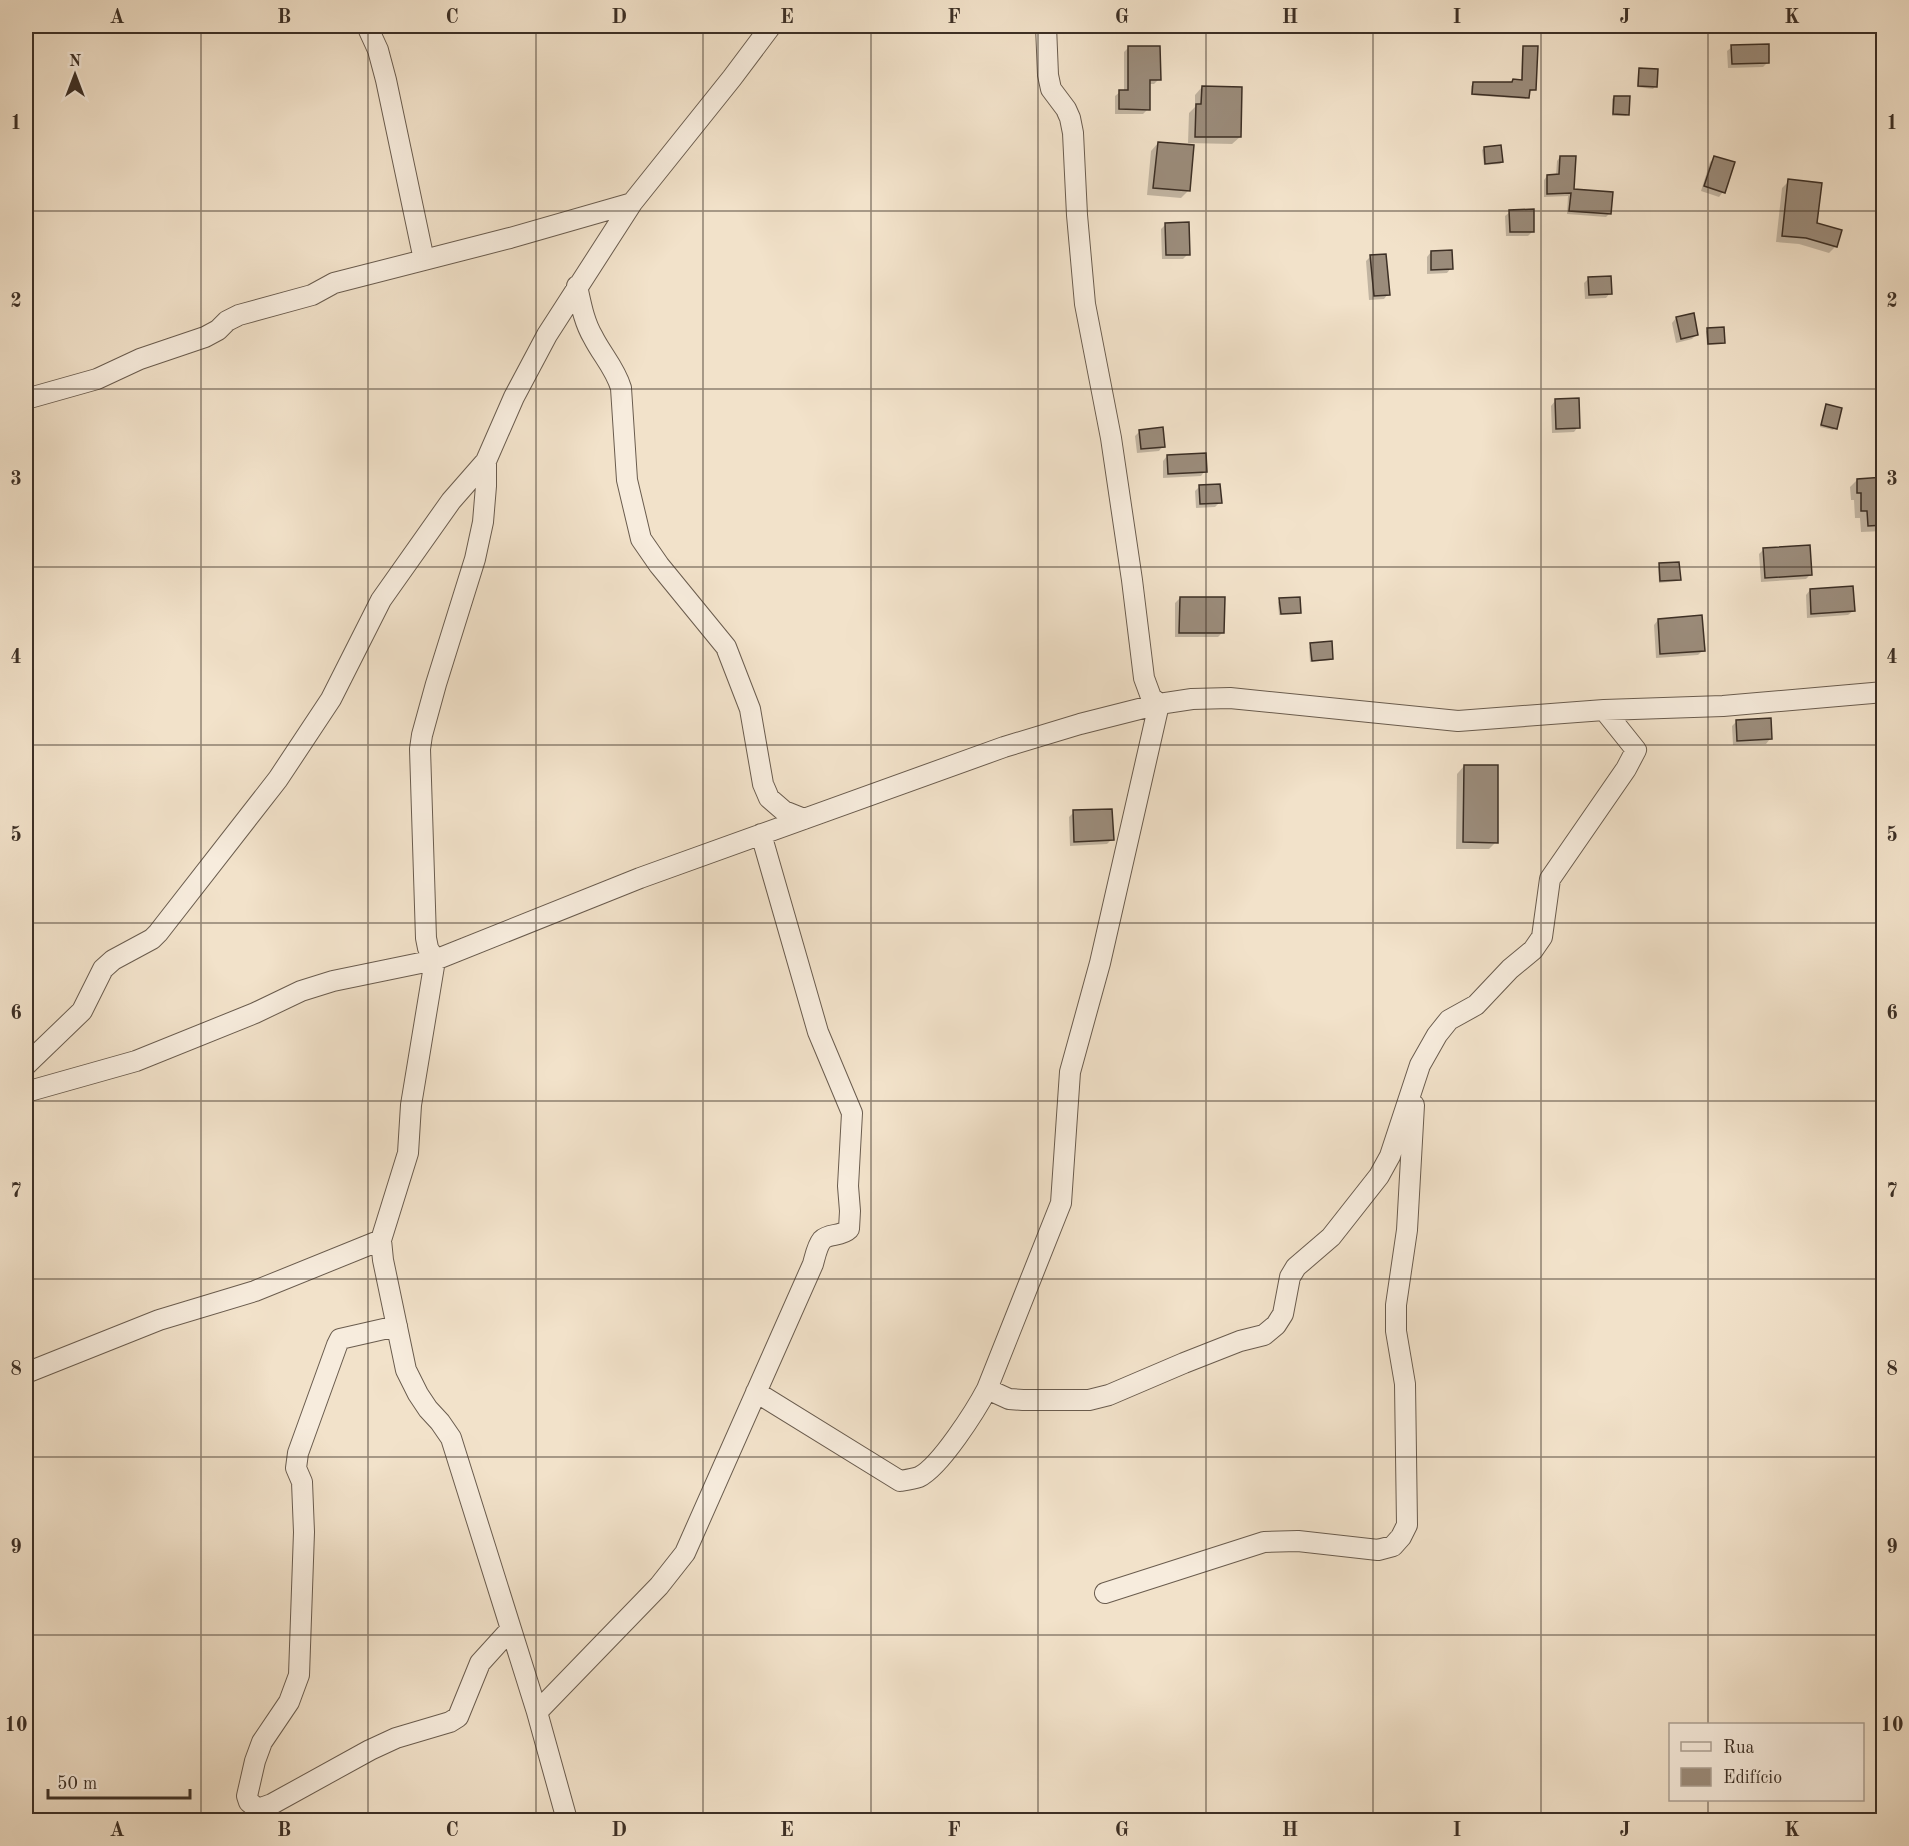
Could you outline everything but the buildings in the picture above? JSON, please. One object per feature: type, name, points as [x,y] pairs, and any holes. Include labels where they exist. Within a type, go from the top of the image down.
[{"type":"street","points":[[367,26],[378,50],[386,80],[424,260]]},
{"type":"street","points":[[26,1065],[82,1011],[103,969],[113,960],[152,939],[158,933],[278,779],[331,699],[381,600],[451,501],[486,461],[525,376],[577,286],[632,203],[771,26]]},
{"type":"street","points":[[1046,26],[1048,75],[1051,89],[1066,109],[1073,133],[1077,215],[1086,304],[1111,438],[1144,678],[1151,697],[1159,704]]},
{"type":"street","points":[[26,399],[97,379],[140,359],[205,337],[239,315],[312,295],[334,283],[510,238],[632,203]]},
{"type":"street","points":[[577,286],[583,314],[590,332],[618,376],[621,388],[627,480],[641,538],[659,565],[726,647],[750,709],[763,784],[769,798],[784,811],[804,819]]},
{"type":"street","points":[[486,461],[483,522],[475,559],[436,684],[420,749],[426,938],[428,948],[435,960],[411,1105],[408,1153],[381,1240],[383,1260],[406,1370],[428,1409],[450,1438],[537,1712],[567,1821]]},
{"type":"street","points":[[26,1092],[136,1061],[255,1013],[301,991],[333,981],[435,960],[640,878],[1004,747],[1080,724],[1159,704],[1191,699],[1230,698],[1458,721],[1604,710],[1723,706],[1884,692]]},
{"type":"street","points":[[756,1392],[900,1481],[919,1476],[930,1468],[947,1449],[980,1403],[1061,1203],[1070,1072],[1100,963],[1159,704]]},
{"type":"street","points":[[987,1389],[1010,1399],[1089,1400],[1109,1395],[1240,1341],[1264,1335],[1276,1325],[1282,1314],[1290,1277],[1296,1267],[1331,1237],[1379,1176],[1390,1156],[1415,1077],[1426,1055],[1449,1020],[1476,1005],[1510,969],[1533,950],[1542,937],[1550,879],[1626,769],[1636,750],[1604,710]]},
{"type":"street","points":[[537,1712],[659,1586],[685,1552],[820,1244],[828,1236],[841,1234],[849,1229],[848,1186],[852,1113],[818,1032],[761,834]]},
{"type":"street","points":[[1105,1593],[1264,1542],[1299,1541],[1378,1550],[1393,1546],[1401,1537],[1407,1525],[1405,1396],[1396,1331],[1396,1305],[1407,1230],[1415,1077]]},
{"type":"street","points":[[26,1373],[159,1320],[255,1291],[381,1240]]},
{"type":"street","points":[[397,1326],[340,1339],[298,1454],[296,1468],[302,1482],[304,1532],[299,1675],[289,1702],[262,1742],[247,1796],[249,1802],[258,1809],[272,1804],[378,1746],[396,1738],[450,1722],[458,1717],[480,1663],[510,1630]]}]
